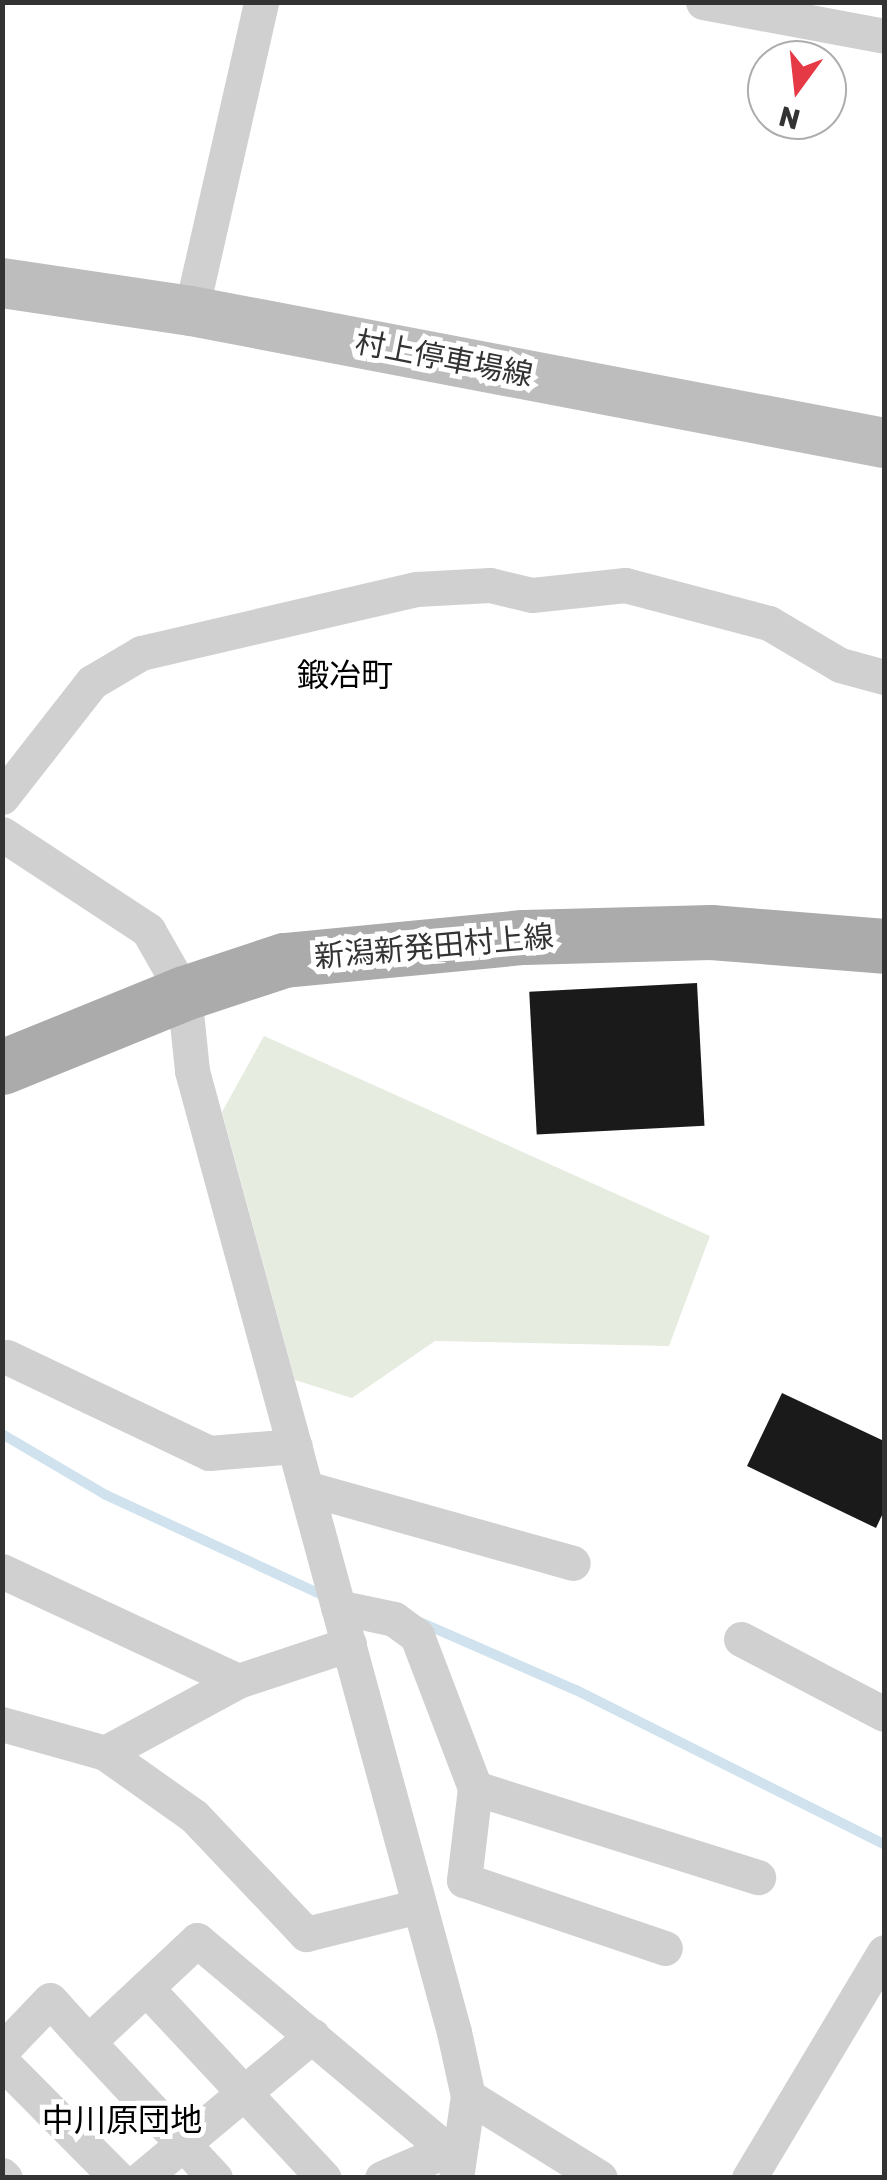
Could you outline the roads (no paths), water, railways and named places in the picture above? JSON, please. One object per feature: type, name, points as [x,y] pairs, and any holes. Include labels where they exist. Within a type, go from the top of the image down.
[{"type":"main road","name":"村上停車場線","points":[[2,283],[191,311],[884,443]]},
{"type":"main road","name":"新潟新発田村上線","points":[[2,1067],[184,992],[284,960],[523,937],[710,932],[884,946]]},
{"type":"street","points":[[191,311],[261,2]]},
{"type":"street","points":[[703,2],[884,36]]},
{"type":"street","points":[[2,796],[92,682],[141,653],[417,589],[490,585],[532,595],[625,586],[769,623],[840,665],[884,676]]},
{"type":"street","points":[[2,834],[148,930],[184,992],[192,1071],[420,1906],[468,2096],[454,2157]]},
{"type":"street","points":[[8,1357],[208,1453],[295,1446]]},
{"type":"street","points":[[306,1488],[573,1563]]},
{"type":"street","points":[[2,1571],[238,1681]]},
{"type":"street","points":[[338,1607],[394,1619],[417,1636],[475,1788],[464,1880],[665,1948]]},
{"type":"street","points":[[742,1639],[884,1714]]},
{"type":"street","points":[[105,1753],[238,1681],[348,1644]]},
{"type":"street","points":[[2,1724],[105,1753],[194,1816],[306,1934],[420,1906]]},
{"type":"street","points":[[475,1788],[758,1877]]},
{"type":"street","points":[[88,2042],[197,1940],[454,2157]]},
{"type":"street","points":[[749,2178],[884,1952]]},
{"type":"street","points":[[146,1988],[246,2089],[324,2178]]},
{"type":"street","points":[[2,2050],[50,2000],[215,2178]]},
{"type":"street","points":[[142,2178],[180,2141],[312,2036]]},
{"type":"street","points":[[2,2062],[117,2178]]},
{"type":"street","points":[[468,2096],[600,2178]]},
{"type":"street","points":[[382,2178],[454,2157]]},
{"type":"waterway","points":[[2,1434],[106,1495],[327,1597]]},
{"type":"waterway","points":[[420,1622],[576,1690],[884,1844]]},
{"type":"district","name":"鍛冶町","points":[[345,675]]},
{"type":"district","name":"中川原団地","points":[[122,2120]]}]
